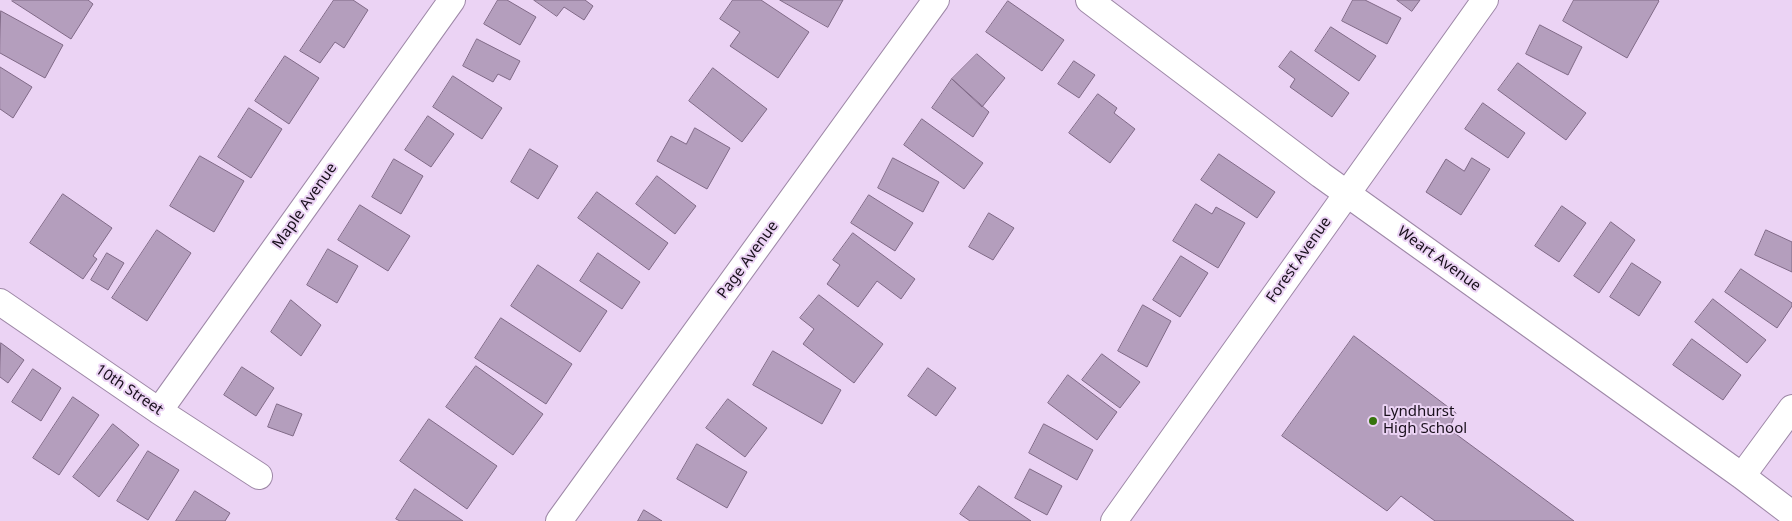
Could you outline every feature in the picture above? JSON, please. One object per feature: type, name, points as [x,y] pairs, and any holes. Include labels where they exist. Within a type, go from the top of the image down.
[{"type":"street","name":"Maple Avenue","points":[[159,411],[452,0]]},
{"type":"street","name":"Page Avenue","points":[[559,521],[936,0]]},
{"type":"street","name":"Weart Avenue","points":[[1089,0],[1313,170],[1742,476],[1792,514]]},
{"type":"street","name":"Forest Avenue","points":[[1114,521],[1485,0]]},
{"type":"street","name":"10th Street","points":[[0,302],[159,411],[259,476]]},
{"type":"street","points":[[1742,476],[1792,408]]},
{"type":"building","points":[[13,0],[88,0],[93,4],[71,39]]},
{"type":"building","points":[[334,0],[353,0],[368,10],[344,48],[335,42],[320,63],[300,51]]},
{"type":"building","points":[[498,0],[507,0],[536,17],[520,45],[484,24]]},
{"type":"building","points":[[534,0],[585,0],[593,6],[584,20],[564,7],[557,16]]},
{"type":"building","points":[[733,0],[761,0],[809,32],[778,78],[730,46],[740,32],[720,19]]},
{"type":"building","points":[[780,0],[843,0],[828,27]]},
{"type":"building","points":[[1353,0],[1365,0],[1401,18],[1387,44],[1342,21]]},
{"type":"building","points":[[1397,0],[1420,0],[1412,11]]},
{"type":"building","points":[[1574,0],[1659,1],[1627,58],[1563,21]]},
{"type":"building","points":[[1008,1],[1064,40],[1042,71],[986,32]]},
{"type":"building","points":[[1,11],[63,45],[45,78],[0,53]]},
{"type":"building","points":[[1540,25],[1582,47],[1568,75],[1526,54]]},
{"type":"building","points":[[1331,27],[1376,56],[1359,81],[1315,51]]},
{"type":"building","points":[[477,39],[520,61],[510,80],[498,74],[493,82],[463,66]]},
{"type":"building","points":[[1291,51],[1349,93],[1332,117],[1290,87],[1295,79],[1279,67]]},
{"type":"building","points":[[977,54],[1005,78],[982,107],[952,79]]},
{"type":"building","points":[[285,56],[319,78],[289,124],[255,101]]},
{"type":"building","points":[[1074,61],[1095,75],[1079,98],[1058,84]]},
{"type":"building","points":[[1518,63],[1586,113],[1566,140],[1498,90]]},
{"type":"building","points":[[0,67],[32,87],[13,118],[0,109]]},
{"type":"building","points":[[713,68],[767,109],[742,142],[689,101]]},
{"type":"building","points":[[453,76],[502,108],[482,139],[433,107]]},
{"type":"building","points":[[952,79],[989,112],[973,137],[932,108]]},
{"type":"building","points":[[1098,94],[1117,108],[1114,113],[1135,129],[1110,163],[1069,133]]},
{"type":"building","points":[[1483,103],[1525,133],[1508,158],[1465,129]]},
{"type":"building","points":[[249,108],[282,129],[251,178],[218,157]]},
{"type":"building","points":[[428,116],[454,134],[431,167],[405,150]]},
{"type":"building","points":[[922,119],[983,163],[964,189],[904,145]]},
{"type":"building","points":[[695,128],[730,148],[707,189],[657,161],[671,136],[686,144]]},
{"type":"building","points":[[530,149],[558,166],[538,199],[511,182]]},
{"type":"building","points":[[1219,154],[1275,192],[1257,218],[1201,180]]},
{"type":"building","points":[[200,156],[244,181],[214,232],[170,206]]},
{"type":"building","points":[[893,158],[939,182],[923,212],[878,188]]},
{"type":"building","points":[[1472,158],[1490,169],[1461,215],[1426,192],[1446,159],[1464,171]]},
{"type":"building","points":[[394,159],[423,176],[401,214],[372,197]]},
{"type":"building","points":[[657,176],[696,206],[675,234],[636,204]]},
{"type":"building","points":[[597,192],[668,243],[649,270],[578,218]]},
{"type":"building","points":[[63,194],[112,228],[93,256],[97,259],[83,279],[30,243]]},
{"type":"building","points":[[869,195],[913,223],[895,251],[851,223]]},
{"type":"building","points":[[1196,204],[1212,214],[1216,207],[1245,223],[1218,268],[1173,241]]},
{"type":"building","points":[[360,205],[410,236],[388,271],[338,240]]},
{"type":"building","points":[[1562,206],[1586,223],[1559,262],[1535,246]]},
{"type":"building","points":[[989,213],[1014,228],[993,260],[969,247]]},
{"type":"building","points":[[1611,222],[1635,240],[1599,293],[1574,276]]},
{"type":"building","points":[[157,230],[191,253],[147,321],[112,298]]},
{"type":"building","points":[[1766,230],[1792,242],[1792,272],[1755,255]]},
{"type":"building","points":[[853,233],[915,279],[901,299],[877,281],[858,307],[827,284],[840,265],[833,260]]},
{"type":"building","points":[[328,249],[358,266],[337,303],[307,285]]},
{"type":"building","points":[[107,253],[124,263],[108,290],[91,280]]},
{"type":"building","points":[[598,253],[640,282],[622,309],[580,281]]},
{"type":"building","points":[[1181,256],[1208,273],[1180,317],[1153,300]]},
{"type":"building","points":[[1632,263],[1661,282],[1639,316],[1610,297]]},
{"type":"building","points":[[538,265],[607,311],[580,352],[511,306]]},
{"type":"building","points":[[1741,269],[1792,303],[1792,306],[1777,328],[1725,292]]},
{"type":"building","points":[[819,295],[883,344],[854,383],[803,344],[814,329],[800,318]]},
{"type":"building","points":[[1713,299],[1766,340],[1747,363],[1695,322]]},
{"type":"building","points":[[291,300],[321,325],[301,356],[271,332]]},
{"type":"building","points":[[1143,305],[1171,321],[1147,367],[1118,351]]},
{"type":"building","points":[[501,318],[572,364],[546,404],[475,358]]},
{"type":"building","name":"Lyndhurst High School","points":[[1354,336],[1456,413],[1449,429],[1574,521],[1435,521],[1401,496],[1387,511],[1282,436]]},
{"type":"building","points":[[1692,339],[1741,375],[1723,400],[1673,365]]},
{"type":"building","points":[[1,343],[24,360],[8,383],[0,377]]},
{"type":"building","points":[[773,351],[841,390],[822,424],[753,385]]},
{"type":"building","points":[[1102,354],[1140,382],[1120,408],[1082,380]]},
{"type":"building","points":[[476,366],[543,414],[513,455],[446,407]]},
{"type":"building","points":[[242,367],[274,388],[256,416],[224,395]]},
{"type":"building","points":[[928,368],[956,388],[936,416],[908,396]]},
{"type":"building","points":[[33,369],[61,388],[41,421],[12,402]]},
{"type":"building","points":[[1068,375],[1117,412],[1097,440],[1048,403]]},
{"type":"building","points":[[73,397],[99,415],[59,475],[33,458]]},
{"type":"building","points":[[728,399],[767,428],[745,457],[706,428]]},
{"type":"building","points":[[277,404],[302,414],[293,436],[268,427]]},
{"type":"building","points":[[429,419],[497,466],[467,509],[400,461]]},
{"type":"building","points":[[113,424],[139,445],[99,497],[73,477]]},
{"type":"building","points":[[1044,424],[1093,450],[1077,480],[1029,453]]},
{"type":"building","points":[[697,444],[747,472],[727,508],[677,479]]},
{"type":"building","points":[[148,451],[179,470],[148,520],[117,501]]},
{"type":"building","points":[[1030,469],[1062,486],[1047,515],[1015,498]]},
{"type":"building","points":[[979,486],[1031,521],[970,521],[960,514]]},
{"type":"building","points":[[415,489],[463,521],[400,521],[396,519]]},
{"type":"building","points":[[195,491],[230,513],[225,521],[176,521]]},
{"type":"building","points":[[644,510],[662,521],[638,521]]},
{"type":"place","name":"Lyndhurst High School","points":[[1373,421]]}]
